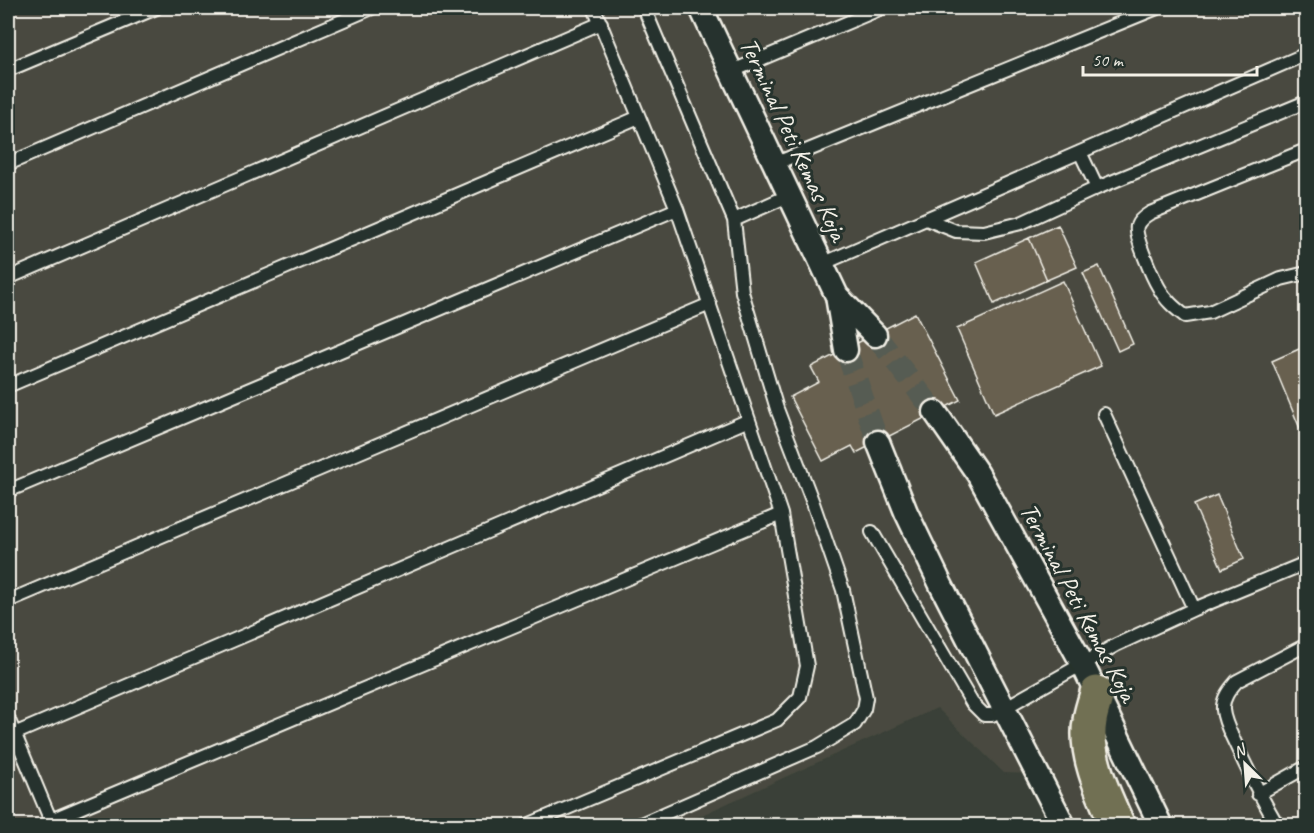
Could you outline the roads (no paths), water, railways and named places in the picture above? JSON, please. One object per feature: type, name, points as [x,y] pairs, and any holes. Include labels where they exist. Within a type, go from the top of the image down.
[{"type":"highway","points":[[1097,693],[1089,722],[1091,747],[1098,779],[1118,825]]},
{"type":"street","name":"Terminal Peti Kemas Koja","points":[[701,8],[837,296],[846,350]]},
{"type":"street","name":"Terminal Peti Kemas Koja","points":[[837,296],[874,335]]},
{"type":"street","name":"Terminal Peti Kemas Koja","points":[[935,412],[978,474],[1082,663],[1161,825]]},
{"type":"street","points":[[878,442],[906,512],[1064,825]]},
{"type":"lane","points":[[8,70],[156,8]]},
{"type":"lane","points":[[8,164],[372,8]]},
{"type":"lane","points":[[525,825],[777,720],[800,697],[807,666],[781,514],[677,209],[594,8]]},
{"type":"lane","points":[[636,825],[840,735],[861,717],[866,698],[843,590],[777,409],[742,292],[734,220],[644,8]]},
{"type":"lane","points":[[730,72],[882,8]]},
{"type":"lane","points":[[774,164],[1157,8]]},
{"type":"lane","points":[[8,278],[601,23]]},
{"type":"lane","points":[[822,264],[1306,54]]},
{"type":"lane","points":[[926,219],[956,231],[984,232],[1021,223],[1097,188],[1306,102]]},
{"type":"lane","points":[[8,386],[639,117]]},
{"type":"lane","points":[[1306,150],[1150,213],[1140,221],[1136,231],[1159,289],[1172,307],[1185,316],[1197,316],[1210,312],[1281,279],[1306,273]]},
{"type":"lane","points":[[1080,152],[1097,188]]},
{"type":"lane","points":[[734,220],[790,195]]},
{"type":"lane","points":[[8,491],[677,209]]},
{"type":"lane","points":[[8,601],[710,304]]},
{"type":"lane","points":[[1104,414],[1194,609]]},
{"type":"lane","points":[[14,734],[749,420]]},
{"type":"lane","points":[[8,718],[52,823],[781,514]]},
{"type":"lane","points":[[872,532],[972,703],[984,714],[992,715],[1082,663],[1194,609],[1306,563]]},
{"type":"lane","points":[[1278,825],[1258,794],[1228,728],[1223,710],[1224,700],[1228,690],[1237,681],[1306,645]]},
{"type":"lane","points":[[1258,794],[1306,767]]},
{"type":"tunnel","points":[[875,335],[935,412]]},
{"type":"tunnel","points":[[846,350],[878,442]]}]
